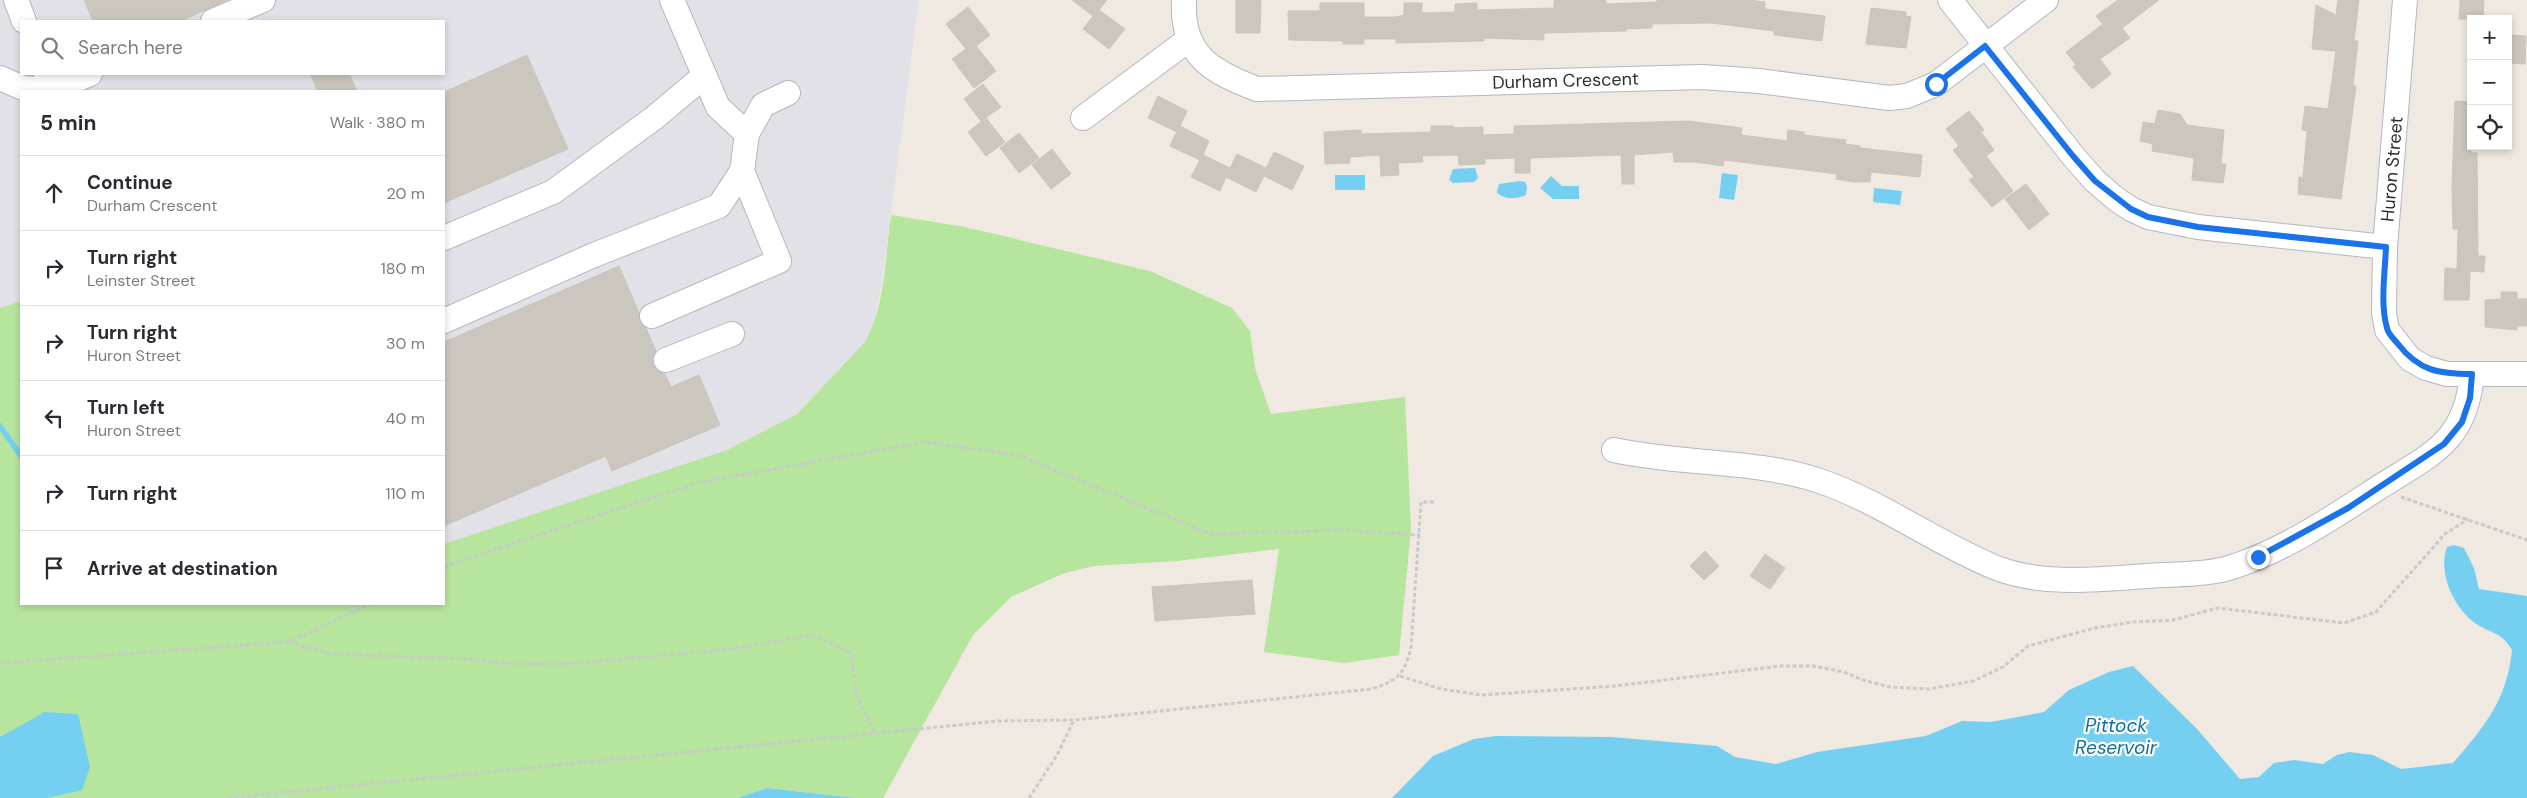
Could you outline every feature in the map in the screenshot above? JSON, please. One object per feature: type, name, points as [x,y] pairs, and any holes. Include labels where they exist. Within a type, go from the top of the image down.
[{"type":"street","points":[[16,0],[24,20]]},
{"type":"street","points":[[215,20],[263,0]]},
{"type":"street","points":[[672,0],[718,107],[747,134]]},
{"type":"street","points":[[1083,118],[1188,40],[1183,13],[1184,0]]},
{"type":"street","points":[[1950,0],[2073,156],[2095,181],[2131,209],[2148,217],[2198,227],[2386,247]]},
{"type":"street","name":"Durham Crescent","points":[[1188,40],[1212,68],[1227,78],[1257,89],[1702,77],[1759,81],[1888,98],[1907,96],[1936,84],[2046,0]]},
{"type":"street","name":"Huron Street","points":[[2405,0],[2386,247],[2384,313],[2387,330],[2410,359],[2426,368],[2447,374],[2527,374]]},
{"type":"street","points":[[0,78],[22,88],[85,75]]},
{"type":"street","points":[[445,238],[553,192],[654,118],[704,76]]},
{"type":"street","points":[[445,321],[594,255],[719,206],[742,171],[747,134],[763,105],[788,93]]},
{"type":"street","points":[[652,316],[779,261],[742,171]]},
{"type":"street","points":[[666,360],[732,334]]},
{"type":"street","points":[[1614,450],[1649,458],[1760,468],[1821,482],[1892,514],[1960,552],[1997,568],[2037,578],[2130,577],[2233,567],[2283,544],[2376,489],[2444,444],[2462,422],[2470,398],[2472,374]]},
{"type":"path","points":[[445,568],[701,482],[926,442],[1018,455],[1210,534],[1344,530],[1420,535]]},
{"type":"path","points":[[2376,489],[2527,540]]},
{"type":"path","points":[[228,798],[998,720],[1074,720],[1371,690],[1387,684],[1400,676],[1407,663],[1411,648],[1422,502],[1436,502]]},
{"type":"path","points":[[1400,676],[1440,689],[1481,695],[1615,686],[1748,668],[1796,666],[1844,672],[1863,680],[1890,687],[1930,689],[1973,680],[2003,667],[2028,646],[2095,628],[2133,622],[2173,620],[2218,608],[2344,623],[2376,612],[2445,534],[2468,519]]},
{"type":"path","points":[[289,642],[368,605]]},
{"type":"path","points":[[0,663],[289,642],[332,654],[468,659],[514,664],[565,664],[723,650],[815,636],[851,653],[857,696],[875,733]]},
{"type":"path","points":[[1029,798],[1057,755],[1074,720]]},
{"type":"shaded area","points":[[0,0],[919,0],[882,281],[873,328],[865,342],[797,414],[727,450],[445,544],[445,90],[20,90],[20,301],[0,308]]},
{"type":"green space","points":[[891,215],[965,227],[1150,271],[1232,308],[1250,331],[1255,368],[1271,414],[1405,397],[1411,529],[1399,655],[1344,663],[1264,652],[1279,549],[1177,561],[1094,566],[1062,574],[1011,597],[973,635],[883,798],[856,798],[767,788],[737,798],[0,798],[0,308],[20,301],[20,605],[445,605],[445,544],[727,450],[797,414],[865,342],[877,312],[884,280]]},
{"type":"water","points":[[1475,168],[1478,178],[1474,182],[1453,183],[1449,180],[1453,169]]},
{"type":"water","points":[[1722,173],[1738,175],[1734,200],[1719,198]]},
{"type":"water","points":[[1335,175],[1365,175],[1365,190],[1335,190]]},
{"type":"water","points":[[1551,176],[1562,186],[1579,186],[1579,199],[1553,199],[1540,188]]},
{"type":"water","points":[[1525,182],[1527,186],[1526,195],[1510,198],[1499,195],[1497,192],[1499,184]]},
{"type":"water","points":[[1874,188],[1902,191],[1900,205],[1873,202]]},
{"type":"water","name":"Pittock Reservoir","points":[[2454,545],[2464,548],[2474,568],[2479,589],[2527,596],[2527,798],[1392,798],[1433,756],[1474,739],[1496,736],[1611,737],[1717,746],[1735,757],[1776,764],[1817,752],[1926,736],[1962,721],[1991,722],[2044,712],[2069,690],[2109,672],[2133,666],[2197,729],[2240,779],[2259,777],[2274,763],[2294,760],[2323,764],[2337,755],[2349,752],[2373,755],[2401,769],[2453,763],[2475,737],[2500,698],[2512,650],[2501,637],[2470,619],[2455,601],[2446,579],[2444,568],[2447,547]]},
{"type":"water","points":[[45,712],[78,714],[90,767],[82,790],[47,798],[0,798],[0,737]]},
{"type":"water","points":[[767,788],[856,798],[737,798]]},
{"type":"building","points":[[84,0],[227,0],[183,20],[93,20]]},
{"type":"building","points":[[1072,0],[1107,0],[1099,10],[1125,29],[1109,49],[1083,29],[1093,16]]},
{"type":"building","points":[[1236,0],[1261,0],[1260,33],[1236,33]]},
{"type":"building","points":[[1554,0],[1606,0],[1606,4],[1657,2],[1657,0],[1748,0],[1765,2],[1765,9],[1825,16],[1822,41],[1774,35],[1774,31],[1712,23],[1652,24],[1652,28],[1626,29],[1626,31],[1544,33],[1544,40],[1484,38],[1484,41],[1396,43],[1396,39],[1364,39],[1364,44],[1343,44],[1343,41],[1289,40],[1288,11],[1320,11],[1320,3],[1364,3],[1364,17],[1396,17],[1404,15],[1404,3],[1422,3],[1422,13],[1455,12],[1455,4],[1477,3],[1477,10],[1554,8]]},
{"type":"building","points":[[2118,0],[2159,0],[2122,28],[2130,38],[2100,59],[2111,74],[2092,89],[2073,67],[2076,65],[2066,52],[2103,24],[2096,16]]},
{"type":"building","points":[[2338,0],[2359,0],[2354,41],[2358,41],[2353,86],[2356,86],[2341,199],[2298,194],[2299,177],[2303,178],[2307,131],[2302,130],[2305,106],[2328,109],[2336,51],[2312,49],[2316,5],[2336,15]]},
{"type":"building","points":[[2460,0],[2484,0],[2483,15],[2467,15],[2467,19],[2459,19]]},
{"type":"building","points":[[968,7],[990,35],[976,46],[996,71],[974,88],[952,59],[966,49],[946,24]]},
{"type":"building","points":[[1871,8],[1906,12],[1906,16],[1911,17],[1906,48],[1866,44]]},
{"type":"building","points":[[2512,35],[2526,36],[2525,64],[2512,63]]},
{"type":"building","points":[[527,55],[568,149],[445,203],[445,92]]},
{"type":"building","points":[[310,75],[349,75],[357,90],[318,90]]},
{"type":"building","points":[[983,84],[1001,107],[981,121],[964,99]]},
{"type":"building","points":[[1158,96],[1187,111],[1180,126],[1209,141],[1203,155],[1230,168],[1220,191],[1191,177],[1200,160],[1170,146],[1177,132],[1148,118]]},
{"type":"building","points":[[2455,101],[2467,102],[2467,150],[2471,150],[2471,153],[2477,153],[2478,256],[2485,256],[2484,272],[2470,271],[2469,300],[2444,300],[2445,268],[2457,269],[2458,229],[2453,229],[2452,186]]},
{"type":"building","points":[[2158,110],[2180,114],[2187,125],[2224,130],[2221,164],[2226,164],[2223,183],[2192,180],[2194,158],[2152,151],[2153,144],[2140,141],[2143,122],[2155,124]]},
{"type":"building","points":[[1969,111],[1984,130],[1981,132],[1994,150],[1986,156],[2013,191],[1992,207],[1969,180],[1974,177],[1953,150],[1959,146],[1946,129]]},
{"type":"building","points":[[986,118],[1005,142],[986,156],[968,132]]},
{"type":"building","points":[[1688,121],[1742,128],[1741,135],[1787,141],[1788,130],[1804,132],[1804,135],[1846,140],[1845,144],[1860,146],[1860,148],[1922,155],[1920,177],[1871,172],[1870,182],[1854,182],[1836,179],[1837,174],[1724,160],[1723,166],[1695,162],[1674,162],[1673,152],[1634,155],[1634,184],[1622,184],[1621,155],[1530,158],[1530,173],[1515,173],[1515,158],[1485,159],[1485,164],[1459,165],[1458,155],[1422,156],[1423,162],[1398,163],[1399,175],[1381,176],[1380,155],[1350,157],[1350,163],[1325,164],[1324,132],[1361,130],[1361,134],[1431,132],[1431,126],[1453,126],[1454,128],[1483,127],[1483,135],[1514,134],[1514,126]]},
{"type":"building","points":[[1019,133],[1039,158],[1019,173],[1000,148]]},
{"type":"building","points":[[1052,149],[1071,174],[1051,189],[1032,165]]},
{"type":"building","points":[[1274,152],[1304,166],[1292,190],[1264,176],[1256,192],[1226,177],[1237,154],[1266,168]]},
{"type":"building","points":[[2026,184],[2049,214],[2029,230],[2005,199]]},
{"type":"building","points":[[619,266],[639,313],[640,322],[646,328],[656,351],[652,358],[653,365],[658,371],[665,374],[671,387],[699,375],[720,425],[612,471],[606,456],[445,526],[445,342]]},
{"type":"building","points":[[2501,292],[2517,292],[2517,299],[2527,299],[2527,326],[2517,326],[2517,330],[2485,327],[2485,300],[2501,299]]},
{"type":"building","points":[[1705,551],[1719,566],[1704,580],[1690,566]]},
{"type":"building","points":[[1765,554],[1785,568],[1770,589],[1750,576]]},
{"type":"building","points":[[1252,580],[1255,614],[1155,621],[1152,587]]},
{"type":"waterway","points":[[0,426],[20,455]]},
{"type":"route","points":[[1936,84],[1985,46],[2095,181],[2116,199],[2148,217],[2198,227],[2386,247],[2384,313],[2387,330],[2410,359],[2426,368],[2447,374],[2472,374],[2470,398],[2462,422],[2444,444],[2423,460],[2348,508],[2258,557]]}]
